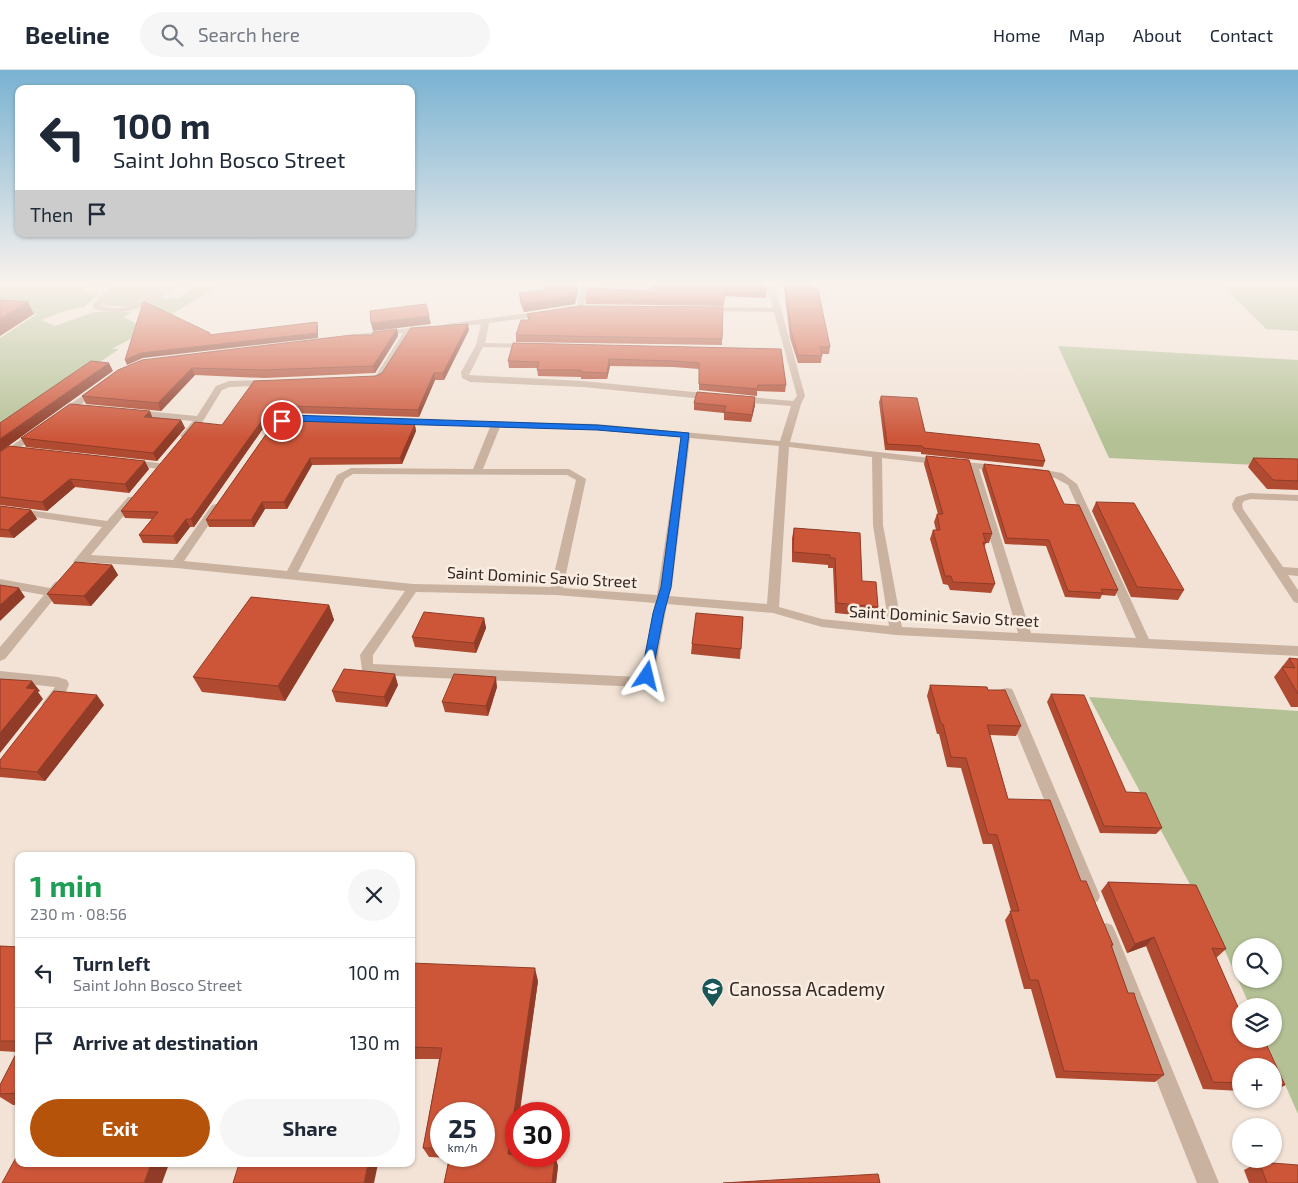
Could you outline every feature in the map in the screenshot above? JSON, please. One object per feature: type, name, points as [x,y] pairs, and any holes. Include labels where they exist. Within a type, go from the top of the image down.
[{"type":"street","points":[[350,338],[373,335]]},
{"type":"street","points":[[352,380],[371,380],[378,377],[406,335]]},
{"type":"street","points":[[482,335],[480,345],[465,372],[465,376],[470,379],[583,384],[796,404]]},
{"type":"street","points":[[773,609],[784,444],[796,404],[801,396],[785,335]]},
{"type":"street","points":[[480,345],[540,346]]},
{"type":"street","points":[[780,351],[790,351]]},
{"type":"street","points":[[177,446],[200,419],[221,386],[229,384],[276,383]]},
{"type":"street","points":[[56,418],[102,385]]},
{"type":"street","points":[[71,407],[91,409]]},
{"type":"street","points":[[121,411],[200,419]]},
{"type":"street","points":[[388,421],[597,427],[784,444],[877,456],[1009,469]]},
{"type":"street","points":[[476,473],[496,424]]},
{"type":"street","points":[[0,459],[42,428]]},
{"type":"street","points":[[413,588],[366,654],[367,667],[373,670],[641,682],[647,676],[658,613],[666,587],[686,435]]},
{"type":"street","points":[[12,450],[32,452]]},
{"type":"street","points":[[877,456],[878,514],[881,548],[896,631]]},
{"type":"street","points":[[120,462],[159,466]]},
{"type":"street","points":[[973,466],[1026,637]]},
{"type":"street","points":[[290,576],[341,477],[345,473],[351,471],[569,472],[581,479],[556,591]]},
{"type":"street","points":[[1026,471],[1053,473],[1064,477],[1072,484],[1144,642]]},
{"type":"street","points":[[0,656],[141,488]]},
{"type":"street","points":[[1298,498],[1250,496],[1240,499],[1237,504],[1238,509],[1298,599]]},
{"type":"street","points":[[176,564],[221,498]]},
{"type":"street","points":[[0,509],[110,525]]},
{"type":"street","name":"Saint Dominic Savio Street","points":[[82,558],[176,564],[413,588],[556,591],[773,609],[822,623],[896,631],[1298,651]]},
{"type":"street","points":[[1280,571],[1298,572]]},
{"type":"street","points":[[0,583],[53,592]]},
{"type":"street","points":[[0,676],[62,684],[43,712]]},
{"type":"street","points":[[1007,693],[1142,1015],[1208,1183]]},
{"type":"green space","points":[[5,335],[137,335],[112,349],[119,349],[0,430],[0,338]]},
{"type":"green space","points":[[1058,346],[1298,360],[1298,467],[1109,458]]},
{"type":"green space","points":[[1089,697],[1298,711],[1298,1114],[1282,1078],[1282,1058],[1273,1058],[1269,1048],[1282,1048],[1282,998],[1246,998],[1242,988],[1282,988],[1282,938],[1232,938],[1232,966],[1220,940]]},
{"type":"building","points":[[133,335],[300,335],[141,353],[125,360]]},
{"type":"building","points":[[352,335],[393,335],[373,366],[262,370],[192,368],[158,403],[82,396],[118,370],[142,360]]},
{"type":"building","points":[[407,335],[462,335],[443,373],[434,373],[418,410],[288,406],[275,411],[260,423],[191,519],[186,519],[173,536],[139,535],[158,512],[121,511],[195,422],[222,425],[254,381],[376,376],[382,373]]},
{"type":"building","points":[[516,335],[722,335],[722,339]]},
{"type":"building","points":[[792,335],[828,335],[830,347],[820,347],[822,356],[798,355]]},
{"type":"building","points":[[513,343],[781,349],[786,385],[758,385],[757,389],[699,384],[699,363],[674,361],[609,359],[607,373],[580,372],[581,370],[537,370],[539,362],[508,361]]},
{"type":"building","points":[[91,361],[109,363],[0,439],[0,423]]},
{"type":"building","points":[[697,392],[755,397],[752,415],[724,412],[726,406],[694,403]]},
{"type":"building","points":[[881,396],[917,398],[925,432],[1039,444],[1045,461],[923,448],[922,446],[887,444]]},
{"type":"building","points":[[70,404],[150,411],[144,417],[181,420],[153,453],[21,438]]},
{"type":"building","points":[[289,416],[414,420],[412,424],[415,424],[400,458],[310,458],[284,502],[262,502],[251,520],[206,520],[269,430]]},
{"type":"building","points":[[9,446],[145,461],[125,484],[70,479],[42,502],[0,497],[0,452]]},
{"type":"building","points":[[926,456],[969,460],[992,534],[983,533],[986,543],[983,542],[995,584],[953,582],[951,576],[945,576],[933,530],[940,530],[937,514],[943,514]]},
{"type":"building","points":[[1253,458],[1298,459],[1298,481],[1273,480]]},
{"type":"building","points":[[984,464],[1049,471],[1064,504],[1079,505],[1118,590],[1101,589],[1103,593],[1068,591],[1049,540],[1007,538]]},
{"type":"building","points":[[1096,502],[1134,503],[1184,590],[1137,587]]},
{"type":"building","points":[[0,506],[31,510],[8,530],[0,529]]},
{"type":"building","points":[[794,528],[860,533],[862,581],[876,582],[878,607],[837,603],[835,558],[830,558],[830,555],[793,552]]},
{"type":"building","points":[[75,562],[112,565],[84,596],[47,594]]},
{"type":"building","points":[[0,585],[19,588],[0,605]]},
{"type":"building","points":[[251,597],[329,605],[278,686],[193,677]]},
{"type":"building","points":[[424,612],[484,618],[474,643],[412,637]]},
{"type":"building","points":[[696,613],[743,617],[741,649],[692,644]]},
{"type":"building","points":[[1289,658],[1298,659],[1298,694],[1282,667],[1295,668]]},
{"type":"building","points":[[344,669],[395,674],[384,697],[332,691]]},
{"type":"building","points":[[454,674],[496,677],[486,706],[442,702]]},
{"type":"building","points":[[0,679],[32,681],[26,688],[36,689],[0,733]]},
{"type":"building","points":[[930,685],[987,687],[988,690],[1005,690],[1021,726],[987,725],[1008,799],[1050,800],[1081,881],[1086,881],[1113,945],[1111,945],[1128,993],[1134,993],[1164,1075],[1064,1071],[1038,980],[1030,980],[1010,911],[1019,911],[997,835],[988,834],[966,758],[951,757],[943,724],[941,724]]},
{"type":"building","points":[[54,691],[97,695],[37,772],[0,768],[0,760]]},
{"type":"building","points":[[1051,694],[1084,695],[1126,792],[1146,793],[1162,828],[1104,826]]},
{"type":"building","points":[[1108,882],[1196,885],[1226,949],[1212,948],[1234,998],[1232,998],[1232,1048],[1268,1048],[1273,1058],[1232,1058],[1232,1083],[1213,1082],[1154,937],[1135,944]]},
{"type":"building","points":[[0,946],[15,947],[15,1041],[0,1041]]},
{"type":"building","points":[[415,963],[535,968],[516,1102],[505,1102],[505,1167],[554,1167],[552,1183],[444,1183],[448,1167],[495,1167],[495,1102],[432,1102],[442,1048],[415,1047]]},
{"type":"building","points":[[15,1056],[15,1093],[0,1094],[0,1085]]},
{"type":"building","points":[[430,1111],[430,1148],[423,1148]]},
{"type":"building","points":[[15,1159],[15,1167],[150,1167],[144,1183],[2,1183]]},
{"type":"building","points":[[1282,1164],[1298,1165],[1298,1183],[1267,1183],[1261,1168],[1282,1168]]},
{"type":"building","points":[[238,1167],[367,1167],[364,1183],[233,1183]]},
{"type":"building","points":[[878,1174],[880,1183],[723,1183]]},
{"type":"place","name":"Canossa Academy","points":[[713,1008]]},
{"type":"route","points":[[282,421],[290,418],[597,427],[686,435],[666,587],[658,613],[647,676]]}]
